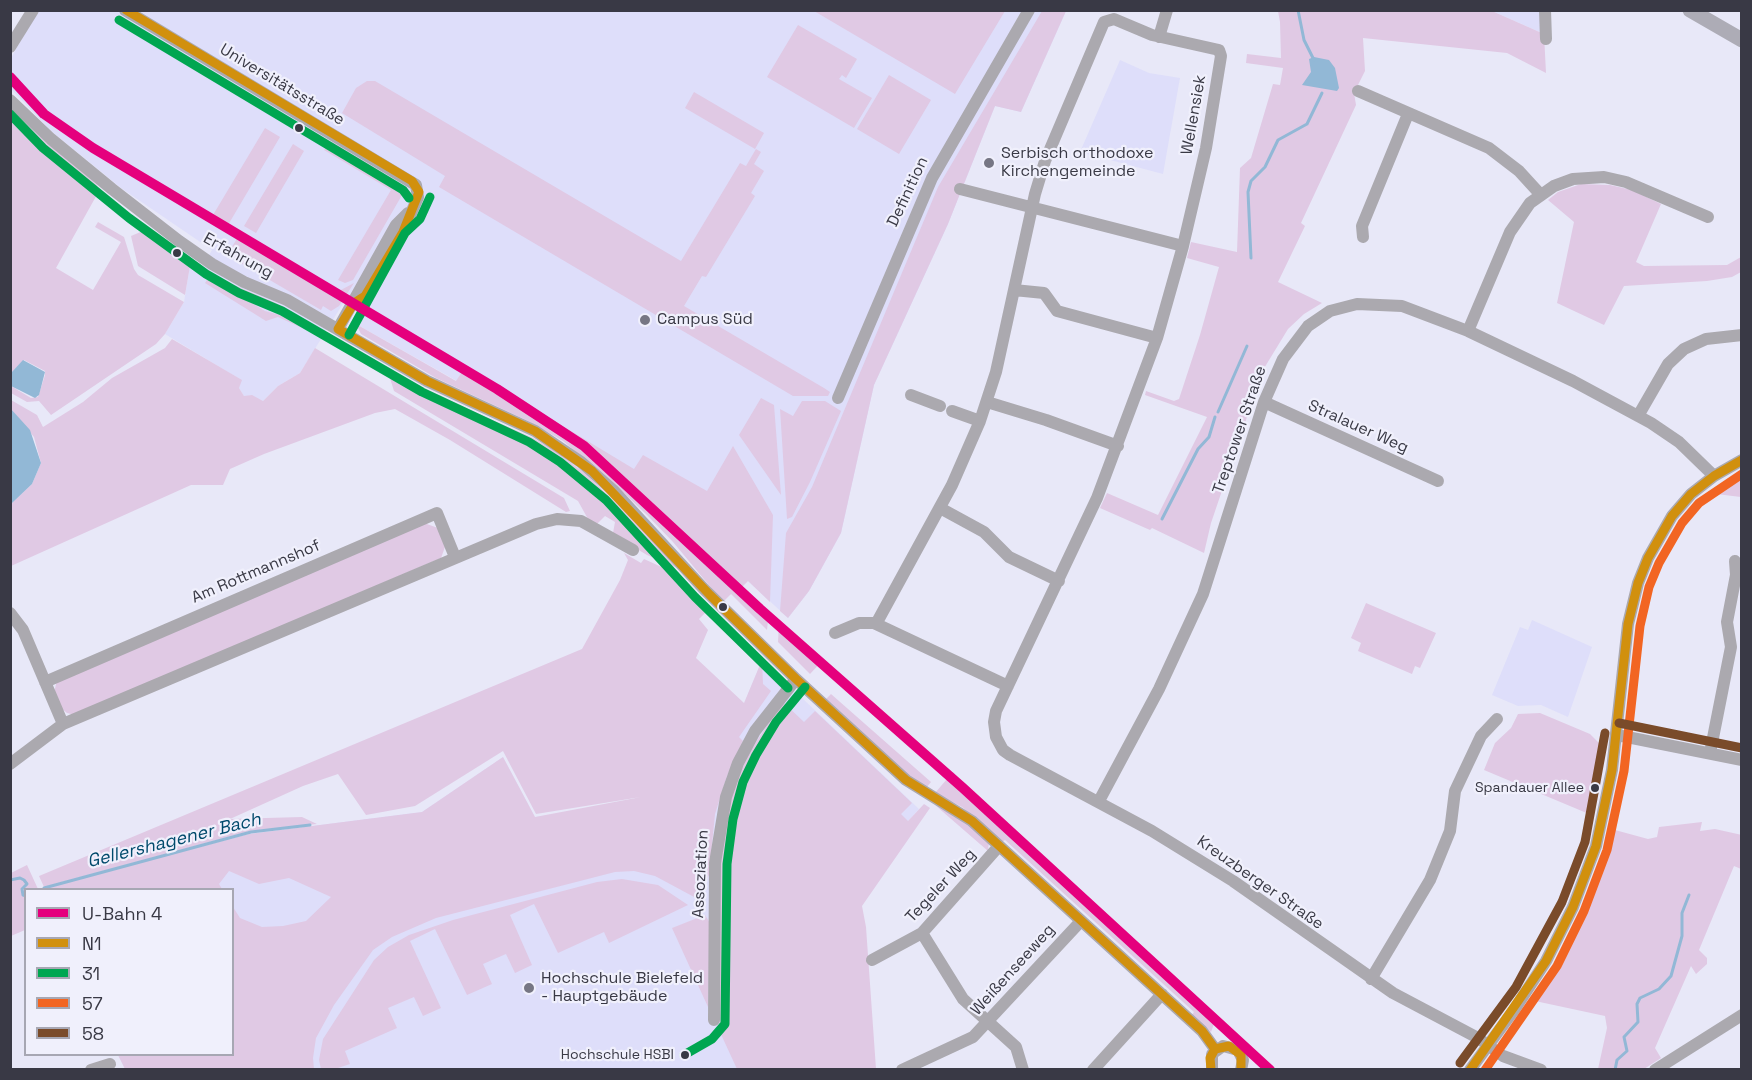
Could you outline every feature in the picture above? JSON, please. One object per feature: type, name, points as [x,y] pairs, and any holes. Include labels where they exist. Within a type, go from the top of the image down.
[{"type":"main road","points":[[1690,10],[1742,40]]},
{"type":"street","points":[[10,47],[33,10]]},
{"type":"street","name":"Universitätsstraße","points":[[125,10],[412,182],[419,192],[410,212],[396,225],[338,329]]},
{"type":"street","name":"Definition","points":[[838,398],[932,178],[1029,10]]},
{"type":"street","points":[[1160,37],[1167,10]]},
{"type":"street","points":[[1545,10],[1546,39]]},
{"type":"street","name":"Wellensiek","points":[[876,624],[940,508],[980,422],[996,372],[1032,207],[1051,143],[1104,22],[1114,19],[1160,37],[1215,48],[1221,53],[1206,148],[1183,246],[1157,338],[1118,446],[1059,581],[993,722],[996,737],[1003,750],[1010,755]]},
{"type":"street","points":[[1358,92],[1489,148],[1519,171],[1540,194]]},
{"type":"street","name":"Erfahrung","points":[[12,99],[51,139],[179,241],[244,282],[287,300],[427,381],[536,431],[581,462],[614,491],[704,589],[796,679],[906,780],[972,821],[1202,1031],[1215,1049]]},
{"type":"street","points":[[1363,237],[1362,225],[1408,114]]},
{"type":"street","points":[[1468,331],[1510,232],[1522,213],[1540,194],[1573,179],[1604,177],[1626,182],[1708,217]]},
{"type":"street","points":[[960,189],[1183,246]]},
{"type":"street","points":[[1014,290],[1044,293],[1057,311],[1157,338]]},
{"type":"street","name":"Treptower Straße","points":[[1099,801],[1159,689],[1203,594],[1264,402],[1283,358],[1308,326],[1330,311],[1357,304],[1402,306],[1468,331],[1638,416],[1679,442],[1714,476]]},
{"type":"street","points":[[1638,416],[1659,377],[1684,349],[1706,339],[1742,335]]},
{"type":"street","points":[[911,395],[980,422]]},
{"type":"street","points":[[987,402],[1118,446]]},
{"type":"street","name":"Stralauer Weg","points":[[1264,402],[1438,481]]},
{"type":"street","points":[[1470,1070],[1531,985],[1573,907],[1596,846],[1617,735],[1624,645],[1638,583],[1657,540],[1672,516],[1691,494],[1714,476],[1742,460]]},
{"type":"street","points":[[940,508],[984,532],[1009,557],[1059,581]]},
{"type":"street","name":"Am Rottmannshof","points":[[45,682],[437,513],[455,557]]},
{"type":"street","points":[[10,764],[63,724],[536,524],[557,519],[581,521],[605,529],[633,550]]},
{"type":"street","points":[[1710,753],[1731,647],[1727,622],[1736,575],[1735,561]]},
{"type":"street","points":[[10,613],[23,630],[63,724]]},
{"type":"street","points":[[835,633],[859,623],[876,624],[1008,686]]},
{"type":"street","name":"Assoziation","points":[[714,1020],[714,863],[726,797],[738,763],[755,731],[796,679]]},
{"type":"street","points":[[1371,979],[1430,880],[1450,831],[1455,791],[1481,736],[1497,719]]},
{"type":"street","points":[[1617,735],[1742,760]]},
{"type":"street","name":"Kreuzberger Straße","points":[[1010,755],[1099,801],[1233,881],[1371,979],[1487,1044],[1515,1063],[1541,1070]]},
{"type":"street","name":"Tegeler Weg","points":[[872,960],[922,933],[999,846]]},
{"type":"street","name":"Weißenseeweg","points":[[902,1070],[973,1037],[1081,921]]},
{"type":"street","points":[[922,933],[963,999],[1016,1047],[1023,1070]]},
{"type":"street","points":[[1093,1070],[1162,994]]},
{"type":"street","points":[[1655,1070],[1742,1014]]},
{"type":"street","points":[[1212,1070],[1210,1058],[1215,1049],[1223,1046],[1234,1047],[1241,1055],[1241,1069]]},
{"type":"street","points":[[91,1070],[110,1064]]},
{"type":"shaded area","name":"Campus Süd","points":[[38,11],[1066,11],[1021,112],[995,106],[948,224],[874,385],[841,533],[809,591],[788,618],[748,581],[506,391],[347,297],[300,373],[278,386],[263,401],[252,396],[244,396],[239,388],[241,380],[165,334],[184,302],[190,265],[203,266],[212,250],[121,188],[50,130],[11,89],[11,58]]},
{"type":"shaded area","points":[[814,11],[1005,11],[955,94]]},
{"type":"shaded area","points":[[1042,11],[1066,11],[1021,112],[995,106],[948,224],[874,385],[841,533],[809,591],[788,618],[780,611],[786,533],[812,487],[938,187]]},
{"type":"shaded area","points":[[1278,11],[1492,11],[1544,34],[1546,73],[1507,53],[1363,38],[1365,71],[1354,93],[1356,105],[1301,223],[1305,226],[1278,282],[1322,303],[1304,314],[1288,329],[1263,370],[1211,523],[1204,553],[1152,528],[1150,530],[1100,508],[1107,493],[1158,515],[1207,417],[1145,395],[1146,391],[1174,401],[1179,399],[1200,335],[1219,267],[1187,258],[1191,242],[1237,252],[1240,168],[1251,158],[1273,84],[1280,85],[1283,68],[1246,63],[1247,54],[1281,58]]},
{"type":"shaded area","points":[[1492,11],[1543,11],[1544,34]]},
{"type":"shaded area","points":[[798,25],[857,59],[846,78],[842,75],[839,79],[872,98],[854,128],[767,77]]},
{"type":"shaded area","points":[[1314,57],[1329,60],[1335,68],[1339,88],[1337,91],[1302,85],[1311,72],[1309,59]]},
{"type":"shaded area","points":[[1120,60],[1149,73],[1180,78],[1163,174],[1080,152]]},
{"type":"shaded area","points":[[889,75],[931,100],[899,154],[857,129]]},
{"type":"shaded area","points":[[367,81],[375,81],[681,261],[740,163],[746,166],[756,149],[761,152],[754,164],[764,171],[751,193],[755,196],[706,277],[702,276],[684,306],[824,388],[830,392],[828,396],[793,396],[439,187],[445,176],[342,113],[356,88]]},
{"type":"shaded area","points":[[694,92],[764,133],[755,149],[685,108]]},
{"type":"shaded area","points":[[11,109],[97,185],[99,191],[56,268],[93,290],[121,242],[95,227],[98,222],[124,237],[138,275],[184,302],[165,334],[156,344],[51,415],[39,401],[27,402],[11,393],[11,386],[31,398],[38,397],[45,371],[24,360],[11,373]]},
{"type":"shaded area","points":[[265,128],[280,137],[228,225],[213,215]]},
{"type":"shaded area","points":[[332,142],[382,172],[397,185],[402,195],[353,280],[345,283],[338,280],[391,190],[324,150]]},
{"type":"shaded area","points":[[293,144],[304,151],[256,233],[244,226]]},
{"type":"shaded area","points":[[1581,184],[1610,185],[1632,190],[1661,204],[1636,262],[1644,266],[1727,265],[1741,257],[1741,272],[1732,277],[1707,281],[1624,286],[1604,325],[1557,303],[1574,222],[1548,200],[1558,192]]},
{"type":"shaded area","points":[[150,228],[172,246],[203,266],[190,266],[185,295],[138,266],[131,236]]},
{"type":"shaded area","points":[[241,232],[339,291],[354,283],[339,306],[331,311],[323,306],[321,310],[227,255]]},
{"type":"shaded area","points":[[209,277],[265,311],[280,315],[302,328],[278,317],[266,321],[205,283]]},
{"type":"shaded area","points":[[234,285],[276,303],[307,321],[304,325],[268,308]]},
{"type":"shaded area","points":[[362,305],[634,469],[643,455],[707,491],[733,446],[773,515],[770,602],[748,581],[742,587],[769,612],[767,630],[731,594],[723,602],[673,542],[647,515],[563,441],[528,421],[436,378],[361,334],[356,324],[456,381],[462,372],[359,311]]},
{"type":"shaded area","points":[[359,311],[462,372],[457,381],[356,324]]},
{"type":"shaded area","points":[[172,339],[242,380],[239,388],[244,396],[252,395],[263,401],[278,386],[300,373],[315,348],[564,498],[570,511],[566,512],[450,440],[395,409],[375,413],[264,454],[230,469],[223,485],[191,485],[11,566],[11,504],[32,484],[41,463],[34,437],[11,409],[11,400],[37,415],[43,427],[83,402],[112,378],[165,348]]},
{"type":"shaded area","points":[[23,360],[45,372],[39,395],[35,398],[11,386],[11,373]]},
{"type":"shaded area","points":[[379,364],[432,393],[533,438],[558,453],[586,474],[682,570],[647,555],[617,537],[613,533],[615,522],[605,516],[597,524],[588,519],[578,501],[394,391],[389,375],[374,365]]},
{"type":"shaded area","points":[[761,398],[774,405],[781,495],[739,435]]},
{"type":"shaded area","points":[[802,401],[825,401],[841,411],[810,482],[792,517],[787,519],[780,409],[793,416]]},
{"type":"shaded area","points":[[11,409],[30,430],[41,463],[32,484],[11,504]]},
{"type":"shaded area","points":[[1741,474],[1741,497],[1716,494],[1730,480]]},
{"type":"shaded area","points":[[424,523],[438,528],[445,547],[441,558],[75,715],[61,708],[54,693],[57,680]]},
{"type":"shaded area","points":[[624,553],[641,563],[644,559],[679,575],[688,583],[692,592],[710,608],[699,619],[708,630],[696,658],[744,703],[762,660],[763,684],[771,691],[739,737],[743,741],[727,776],[715,814],[709,875],[696,898],[655,876],[634,871],[615,872],[436,918],[392,937],[373,950],[334,1005],[316,1038],[314,1069],[125,1069],[118,1056],[234,1056],[234,909],[240,918],[262,927],[283,926],[306,921],[331,897],[289,878],[259,884],[229,871],[219,884],[221,888],[44,888],[249,834],[422,812],[503,757],[535,817],[641,797],[536,814],[503,751],[415,806],[366,815],[338,774],[303,786],[230,819],[302,817],[317,824],[250,831],[44,887],[39,876],[582,649],[620,580],[628,560]]},
{"type":"shaded area","points":[[1366,603],[1436,633],[1420,668],[1415,666],[1412,674],[1358,651],[1361,643],[1351,638]]},
{"type":"shaded area","points":[[1532,620],[1592,647],[1568,717],[1541,705],[1518,706],[1492,695],[1520,627],[1528,630]]},
{"type":"shaded area","points":[[779,622],[823,660],[810,674],[778,642]]},
{"type":"shaded area","points":[[762,660],[919,809],[908,821],[753,1069],[125,1069],[118,1056],[234,1056],[234,888],[44,888],[249,834],[422,812],[503,757],[535,817],[705,799]]},
{"type":"shaded area","points":[[831,694],[931,782],[926,788],[908,776],[826,699]]},
{"type":"shaded area","points":[[783,702],[804,722],[815,711],[912,803],[901,814],[908,821],[924,804],[930,808],[862,906],[866,927],[876,1069],[737,1069],[719,1030],[721,851],[726,816],[736,781],[750,751]]},
{"type":"shaded area","points":[[1540,713],[1590,734],[1601,745],[1589,814],[1484,770],[1495,743],[1511,728],[1518,714]]},
{"type":"shaded area","points":[[953,772],[970,791],[1217,1016],[1211,1032],[1192,1015],[1194,1012],[1005,840],[1002,842],[962,807],[935,793]]},
{"type":"shaded area","points":[[935,805],[965,822],[989,842],[988,851]]},
{"type":"shaded area","points":[[1702,822],[1700,831],[1715,829],[1742,835],[1741,869],[1734,866],[1699,950],[1707,958],[1707,964],[1696,974],[1691,966],[1655,1048],[1661,1058],[1644,1069],[1598,1069],[1607,1028],[1605,1016],[1535,1001],[1557,969],[1587,913],[1615,830],[1648,839],[1657,837],[1659,827]]},
{"type":"shaded area","points":[[27,865],[38,888],[24,888],[24,930],[11,936],[11,873]]},
{"type":"shaded area","points":[[622,879],[658,885],[688,905],[609,943],[604,932],[558,953],[534,904],[510,915],[532,965],[515,973],[506,954],[483,964],[492,984],[467,995],[435,929],[410,941],[441,1008],[423,1016],[414,997],[388,1008],[397,1028],[345,1051],[350,1064],[335,1069],[321,1069],[319,1060],[323,1039],[374,960],[388,947],[409,935],[453,920],[597,882]]},
{"type":"shaded area","points":[[705,915],[710,923],[708,1007],[672,928]]},
{"type":"waterway","name":"Gellershagener Bach","points":[[1298,10],[1304,40],[1314,60]]},
{"type":"waterway","name":"Gellershagener Bach","points":[[1251,258],[1248,192],[1251,181],[1265,167],[1278,140],[1307,124],[1322,93]]},
{"type":"waterway","name":"Gellershagener Bach","points":[[1218,412],[1247,346]]},
{"type":"waterway","name":"Gellershagener Bach","points":[[1162,519],[1198,449],[1209,437],[1215,417]]},
{"type":"waterway","name":"Gellershagener Bach","points":[[44,888],[251,832],[310,825]]},
{"type":"waterway","name":"Gellershagener Bach","points":[[10,880],[20,878],[24,880],[27,884],[22,889],[24,895]]},
{"type":"waterway","points":[[1615,1070],[1617,1060],[1627,1051],[1624,1037],[1638,1022],[1637,1004],[1640,998],[1659,989],[1671,976],[1682,936],[1682,913],[1689,895]]},
{"type":"metro line","name":"4","points":[[10,77],[44,114],[93,148],[497,389],[584,446],[760,609],[963,788],[1270,1070]]},
{"type":"transit line","name":"N1","points":[[126,10],[412,181],[419,192]]},
{"type":"transit line","name":"31","points":[[119,20],[403,190],[409,198]]},
{"type":"transit line","name":"31","points":[[10,114],[43,148],[129,218],[206,274],[239,293],[282,311],[422,392],[529,442],[560,462],[606,500],[695,597],[788,688]]},
{"type":"transit line","name":"N1","points":[[338,329],[354,303],[365,296],[403,232],[419,192]]},
{"type":"transit line","name":"31","points":[[349,335],[405,233],[420,219],[430,197]]},
{"type":"transit line","name":"N1","points":[[338,329],[427,381],[535,431],[592,471],[710,595],[796,679],[906,780],[972,821],[1202,1031],[1215,1049]]},
{"type":"transit line","name":"N1","points":[[1470,1070],[1546,961],[1573,907],[1596,846],[1612,770],[1628,624],[1638,583],[1648,558],[1672,516],[1691,494],[1714,476],[1742,460]]},
{"type":"transit line","name":"57","points":[[1485,1070],[1557,966],[1584,911],[1607,850],[1624,771],[1640,626],[1649,587],[1659,563],[1682,523],[1699,503],[1742,474]]},
{"type":"transit line","name":"31","points":[[684,1055],[712,1039],[725,1024],[727,864],[733,819],[743,782],[756,755],[776,722],[805,687]]},
{"type":"transit line","name":"58","points":[[1619,723],[1742,748]]},
{"type":"transit line","name":"58","points":[[1460,1063],[1516,987],[1562,902],[1585,842],[1605,733]]},
{"type":"transit line","name":"N1","points":[[1211,1069],[1210,1058],[1215,1049],[1229,1046],[1241,1055],[1241,1070]]},
{"type":"place","name":"Serbisch orthodoxe Kirchengemeinde","points":[[989,163]]},
{"type":"place","name":"Campus Süd","points":[[645,320]]},
{"type":"place","name":"Spandauer Allee","points":[[1595,788]]},
{"type":"place","name":"Hochschule Bielefeld - Hauptgebäude","points":[[529,988]]},
{"type":"place","name":"Hochschule HSBI","points":[[685,1055]]}]
